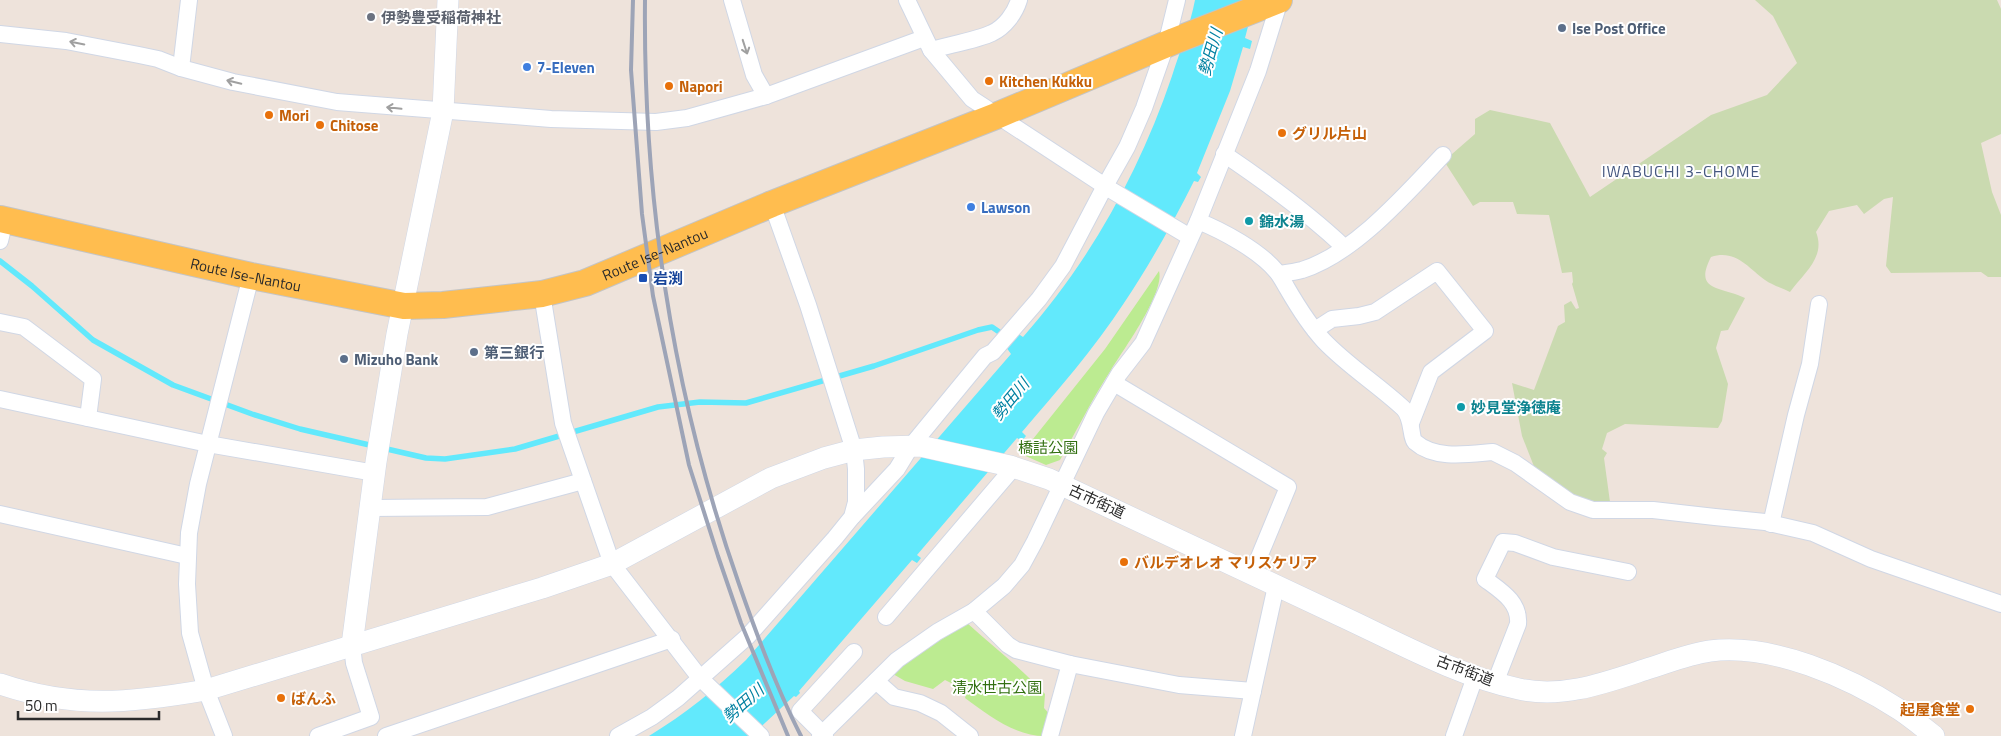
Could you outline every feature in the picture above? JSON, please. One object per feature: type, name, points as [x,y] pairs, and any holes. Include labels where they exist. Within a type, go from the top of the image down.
[{"type":"main road","name":"Route Ise-Nantou","points":[[2,227],[404,306],[443,305],[542,294],[585,283],[772,204],[996,116],[1170,43],[1275,2]]},
{"type":"street","points":[[181,68],[189,0]]},
{"type":"street","points":[[378,736],[354,663],[352,646],[370,508],[397,334],[443,111],[448,0]]},
{"type":"street","points":[[732,0],[754,75],[766,96]]},
{"type":"street","points":[[907,0],[928,44],[972,99],[1108,188],[1186,235]]},
{"type":"street","points":[[0,34],[66,41],[130,53],[158,59],[181,68],[233,82],[337,102],[551,120],[656,122],[687,118],[766,96],[928,44],[993,33],[1016,10],[1019,0]]},
{"type":"street","points":[[618,736],[652,717],[703,680],[748,636],[852,517],[897,469],[985,356],[997,346],[1039,299],[1063,266],[1108,188],[1127,147],[1170,43],[1177,0]]},
{"type":"street","points":[[854,652],[800,711],[822,735],[897,660],[937,632],[974,611],[1004,586],[1022,565],[1035,542],[1085,434],[1114,383],[1143,343],[1186,235],[1198,221],[1258,71],[1275,2]]},
{"type":"street","points":[[1224,154],[1270,185],[1313,218],[1344,247]]},
{"type":"street","points":[[1279,274],[1301,270],[1319,263],[1344,247],[1387,214],[1443,155]]},
{"type":"street","points":[[772,204],[808,304],[854,450],[856,502],[852,517]]},
{"type":"street","points":[[1198,221],[1209,225],[1252,250],[1269,263],[1279,274],[1315,330],[1348,364],[1404,409],[1411,422],[1413,439],[1433,451],[1444,454],[1493,452],[1500,454],[1515,462],[1570,502],[1593,510],[1653,510],[1771,524],[1813,533],[1871,559],[2001,604]]},
{"type":"street","points":[[1315,330],[1332,319],[1360,316],[1375,312],[1437,270],[1485,331],[1431,372],[1411,422]]},
{"type":"street","points":[[224,736],[206,690],[190,633],[187,584],[188,556],[191,516],[250,276]]},
{"type":"street","points":[[542,294],[563,423],[612,564],[703,680],[761,736]]},
{"type":"street","points":[[1771,524],[1796,415],[1810,364],[1819,304]]},
{"type":"street","points":[[0,322],[24,327],[93,379],[88,418]]},
{"type":"street","points":[[1114,383],[1288,487],[1252,574]]},
{"type":"street","points":[[0,399],[208,444],[376,467]]},
{"type":"street","name":"古市街道","points":[[0,684],[36,695],[100,703],[168,697],[206,690],[542,588],[612,564],[771,478],[824,458],[854,450],[916,446],[1012,466],[1061,485],[1276,586],[1485,680],[1528,691],[1551,693],[1582,689],[1688,656],[1710,651],[1734,650],[1788,660],[1839,677],[1902,711],[1934,736]]},
{"type":"street","points":[[886,617],[1012,466]]},
{"type":"street","points":[[370,508],[486,507],[583,481]]},
{"type":"street","points":[[0,514],[188,556]]},
{"type":"street","points":[[1454,736],[1518,624],[1519,616],[1515,605],[1485,579],[1503,542],[1515,543],[1552,557],[1628,572]]},
{"type":"street","points":[[1243,736],[1276,586]]},
{"type":"street","points":[[974,611],[1008,645],[1016,650],[1070,664],[1179,685],[1253,691]]},
{"type":"street","points":[[386,736],[672,639]]},
{"type":"street","points":[[1050,736],[1070,664]]},
{"type":"street","points":[[876,681],[894,697],[920,703],[941,714],[970,736]]},
{"type":"street","points":[[318,736],[371,717]]},
{"type":"green space","points":[[1755,0],[1997,0],[2001,9],[2001,134],[1981,143],[1992,192],[2001,215],[2001,277],[1988,277],[1981,272],[1891,273],[1886,266],[1893,197],[1884,199],[1864,214],[1857,205],[1829,211],[1816,232],[1818,249],[1816,257],[1790,292],[1768,282],[1735,258],[1720,255],[1711,257],[1705,276],[1708,282],[1712,286],[1745,298],[1728,330],[1721,331],[1716,348],[1728,384],[1722,421],[1718,428],[1625,424],[1607,433],[1602,449],[1607,453],[1604,458],[1610,502],[1592,502],[1569,497],[1535,469],[1522,436],[1512,383],[1534,390],[1558,326],[1565,322],[1564,305],[1571,301],[1576,309],[1579,308],[1572,284],[1572,272],[1562,273],[1549,215],[1517,214],[1513,202],[1480,202],[1473,206],[1444,161],[1475,134],[1475,119],[1490,110],[1550,123],[1590,197],[1711,115],[1767,95],[1797,63],[1773,16]]},
{"type":"green space","name":"橋詰公園","points":[[1159,271],[1156,293],[1150,307],[1097,392],[1060,460],[1046,465],[1021,454],[1105,349]]},
{"type":"green space","name":"清水世古公園","points":[[966,622],[1045,694],[1044,708],[1051,716],[1045,736],[1023,732],[1002,723],[965,698],[967,691],[945,680],[933,689],[905,681],[893,674],[910,658]]},
{"type":"water","name":"勢田川","points":[[1195,0],[1255,0],[1245,38],[1252,41],[1250,49],[1243,47],[1230,91],[1197,173],[1201,177],[1198,182],[1194,181],[1152,258],[1100,337],[1022,432],[1026,436],[1022,441],[1017,438],[917,555],[921,558],[917,563],[912,560],[799,691],[800,693],[796,697],[794,696],[751,736],[649,736],[700,701],[746,660],[1011,354],[1006,347],[1017,333],[1023,337],[1070,278],[1110,214],[1144,147],[1172,76],[1188,29]]},
{"type":"waterway","points":[[0,261],[32,286],[93,340],[173,385],[252,414],[300,429],[426,458],[445,459],[515,449],[658,407],[700,402],[746,403],[874,366],[978,330],[992,327],[1005,336]]},
{"type":"railway","points":[[633,0],[631,70],[642,214],[653,296],[689,465],[741,623],[788,736]]},
{"type":"railway","points":[[645,0],[646,75],[656,223],[666,296],[680,369],[696,441],[716,513],[739,584],[767,661],[801,736]]},
{"type":"place","name":"伊勢豊受稲荷神社","points":[[371,17]]},
{"type":"place","name":"Ise Post Office","points":[[1562,28]]},
{"type":"place","name":"7-Eleven","points":[[527,67]]},
{"type":"place","name":"Kitchen Kukku","points":[[989,81]]},
{"type":"place","name":"Napori","points":[[669,86]]},
{"type":"place","name":"Mori","points":[[269,115]]},
{"type":"place","name":"Chitose","points":[[320,125]]},
{"type":"place","name":"グリル片山","points":[[1282,133]]},
{"type":"place","name":"Lawson","points":[[971,207]]},
{"type":"place","name":"錦水湯","points":[[1249,221]]},
{"type":"place","name":"岩渕","points":[[643,278]]},
{"type":"place","name":"第三銀行","points":[[474,352]]},
{"type":"place","name":"Mizuho Bank","points":[[344,359]]},
{"type":"place","name":"妙見堂浄徳庵","points":[[1461,407]]},
{"type":"place","name":"バルデオレオ マリスケリア","points":[[1124,562]]},
{"type":"place","name":"ばんふ","points":[[281,698]]},
{"type":"place","name":"起屋食堂","points":[[1970,709]]},
{"type":"district","name":"IWABUCHI 3-CHOME","points":[[1681,171]]}]
